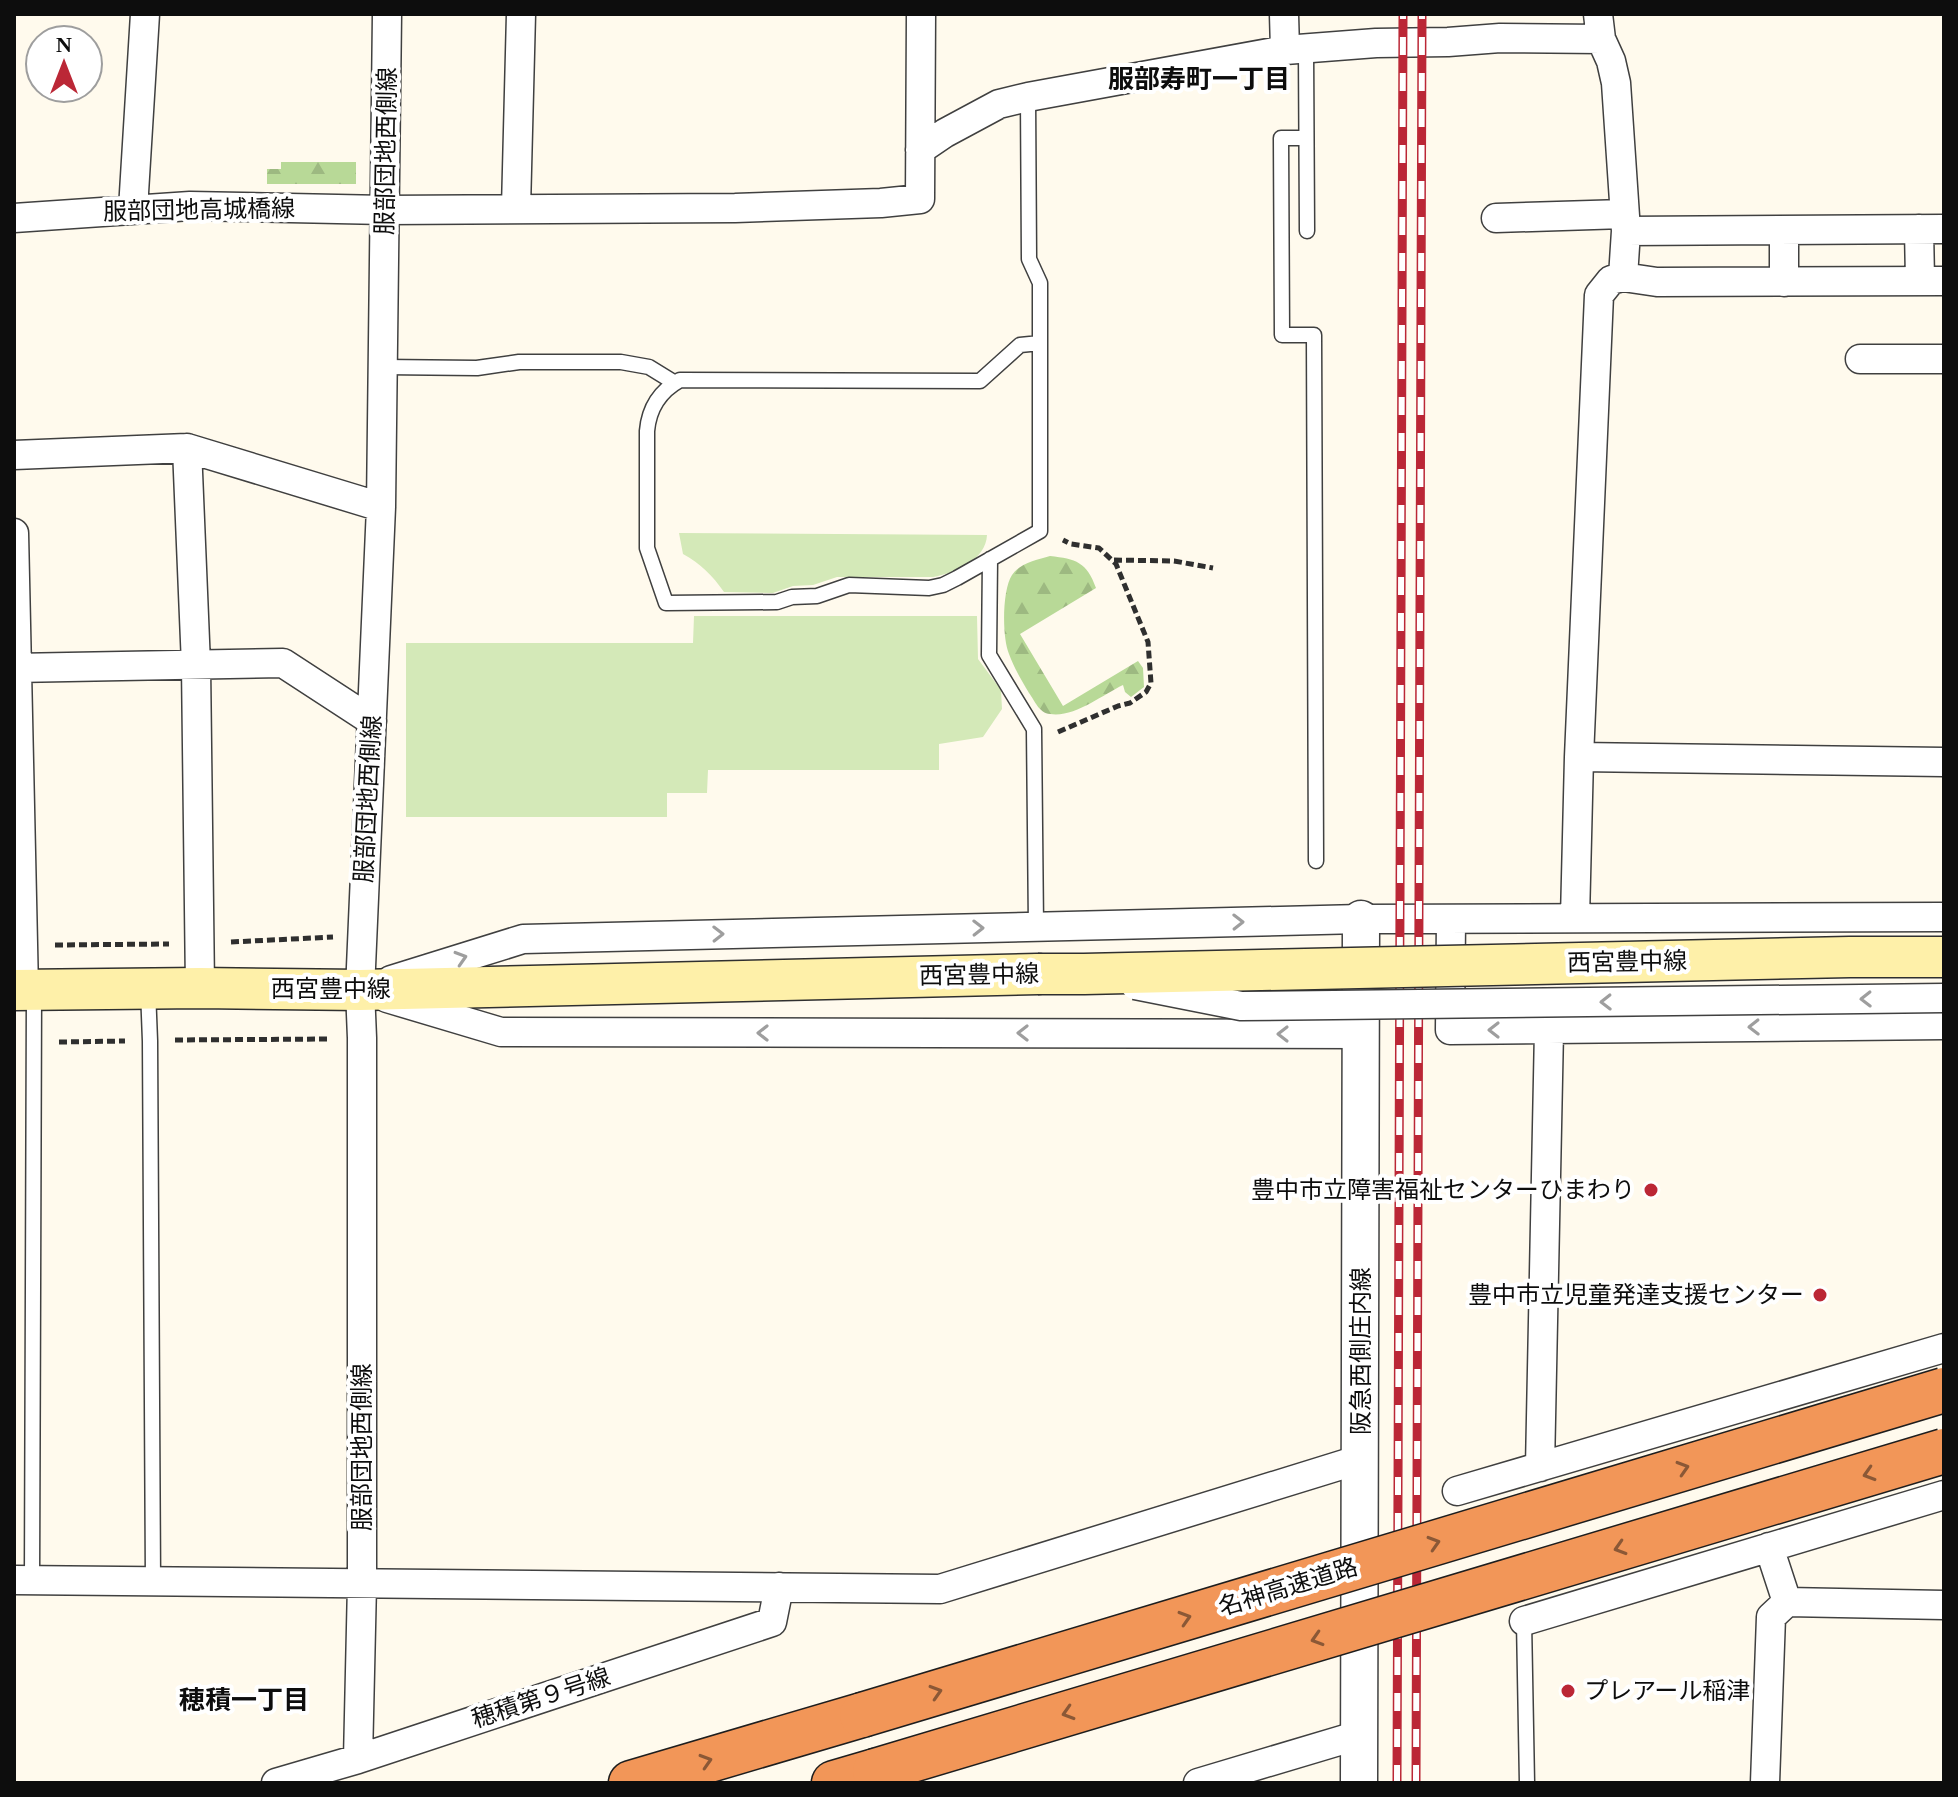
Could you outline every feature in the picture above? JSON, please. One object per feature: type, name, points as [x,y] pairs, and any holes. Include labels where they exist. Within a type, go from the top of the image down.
[{"type":"highway","name":"名神高速道路","points":[[631,1783],[1944,1390]]},
{"type":"highway","points":[[834,1783],[1944,1451]]},
{"type":"main road","name":"西宮豊中線","points":[[24,990],[360,990],[1944,957]]},
{"type":"street","points":[[133,209],[145,14]]},
{"type":"street","name":"服部団地西側線","points":[[358,1759],[362,1584],[360,990],[381,507],[387,14]]},
{"type":"street","points":[[516,208],[521,14]]},
{"type":"street","points":[[920,150],[921,14]]},
{"type":"street","points":[[1284,14],[1295,50]]},
{"type":"street","points":[[920,150],[999,104],[1028,97],[1295,50],[1500,38],[1600,26],[1616,83],[1625,222],[1623,277]]},
{"type":"street","name":"服部団地高城橋線","points":[[14,218],[190,206],[385,210],[735,208],[881,203],[920,199],[920,150]]},
{"type":"street","points":[[1496,218],[1784,230],[1932,229],[1932,281],[1657,282],[1623,277],[1611,280],[1599,295],[1575,918]]},
{"type":"street","points":[[1784,230],[1784,282]]},
{"type":"street","points":[[1860,359],[1944,359]]},
{"type":"street","points":[[14,455],[187,448],[381,507]]},
{"type":"street","points":[[187,448],[196,665],[200,988]]},
{"type":"street","points":[[14,533],[24,990]]},
{"type":"street","points":[[16,668],[283,663],[372,721]]},
{"type":"street","points":[[1579,757],[1944,762]]},
{"type":"street","points":[[360,990],[523,939],[1361,919],[1944,917]]},
{"type":"street","name":"阪急西側庄内線","points":[[1359,1783],[1361,919]]},
{"type":"street","points":[[1451,919],[1450,1030],[1944,1025]]},
{"type":"street","points":[[1084,974],[1241,1006],[1944,998]]},
{"type":"street","points":[[360,990],[501,1032],[1361,1034]]},
{"type":"street","points":[[1540,1467],[1549,1030]]},
{"type":"street","points":[[1457,1491],[1944,1348]]},
{"type":"street","points":[[23,1580],[940,1589],[1361,1459]]},
{"type":"street","points":[[1524,1621],[1944,1495]]},
{"type":"street","points":[[1769,1547],[1787,1602]]},
{"type":"street","name":"穂積第９号線","points":[[276,1783],[358,1759],[772,1622],[779,1587]]},
{"type":"street","points":[[1765,1783],[1771,1617],[1787,1602],[1944,1605]]},
{"type":"street","points":[[1198,1783],[1359,1735]]},
{"type":"lane","points":[[1295,50],[1306,138],[1307,231]]},
{"type":"lane","points":[[1028,97],[1029,259],[1040,283],[1040,343],[1040,531],[957,578],[929,588],[849,585],[817,596],[792,597],[777,602],[666,603],[647,548],[647,431],[652,407],[670,385],[680,380],[980,381],[1020,345],[1040,343]]},
{"type":"lane","points":[[1306,138],[1281,138],[1282,335],[1314,335],[1316,861]]},
{"type":"lane","points":[[383,367],[477,368],[519,362],[621,362],[649,367],[675,383]]},
{"type":"lane","points":[[990,559],[989,655],[1034,729],[1036,926]]},
{"type":"lane","points":[[148,989],[153,1582]]},
{"type":"lane","points":[[23,1580],[35,1043],[24,990]]},
{"type":"lane","points":[[1524,1621],[1527,1783]]},
{"type":"path","points":[[1034,742],[1130,703],[1146,692],[1151,683],[1148,642],[1116,564],[1099,548],[1071,544],[1040,531]]},
{"type":"path","points":[[1113,561],[1174,561],[1213,568]]},
{"type":"path","points":[[35,1043],[362,1038]]},
{"type":"green space","points":[[281,162],[356,162],[356,184],[267,184],[267,169],[281,169]]},
{"type":"green space","points":[[679,533],[987,535],[981,552],[975,558],[959,569],[942,575],[837,577],[773,593],[724,592],[706,570],[683,554]]},
{"type":"green space","points":[[1050,556],[1079,563],[1089,572],[1096,588],[1020,634],[1063,706],[1138,661],[1143,668],[1144,687],[1131,697],[1123,685],[1069,713],[1050,714],[1040,709],[1024,684],[1013,664],[1005,637],[1006,591],[1012,575],[1019,568]]},
{"type":"green space","points":[[694,616],[977,616],[978,659],[1001,690],[1002,709],[983,737],[939,744],[939,770],[708,770],[707,793],[667,793],[667,817],[406,817],[406,643],[693,643]]},
{"type":"railway","points":[[1397,1783],[1403,14]]},
{"type":"railway","points":[[1416,1783],[1422,14]]},
{"type":"place","name":"豊中市立障害福祉センターひまわり","points":[[1651,1190]]},
{"type":"place","name":"豊中市立児童発達支援センター","points":[[1820,1295]]},
{"type":"place","name":"プレアール稲津","points":[[1568,1691]]},
{"type":"district","name":"服部寿町一丁目","points":[[1199,79]]},
{"type":"district","name":"穂積一丁目","points":[[244,1700]]}]
